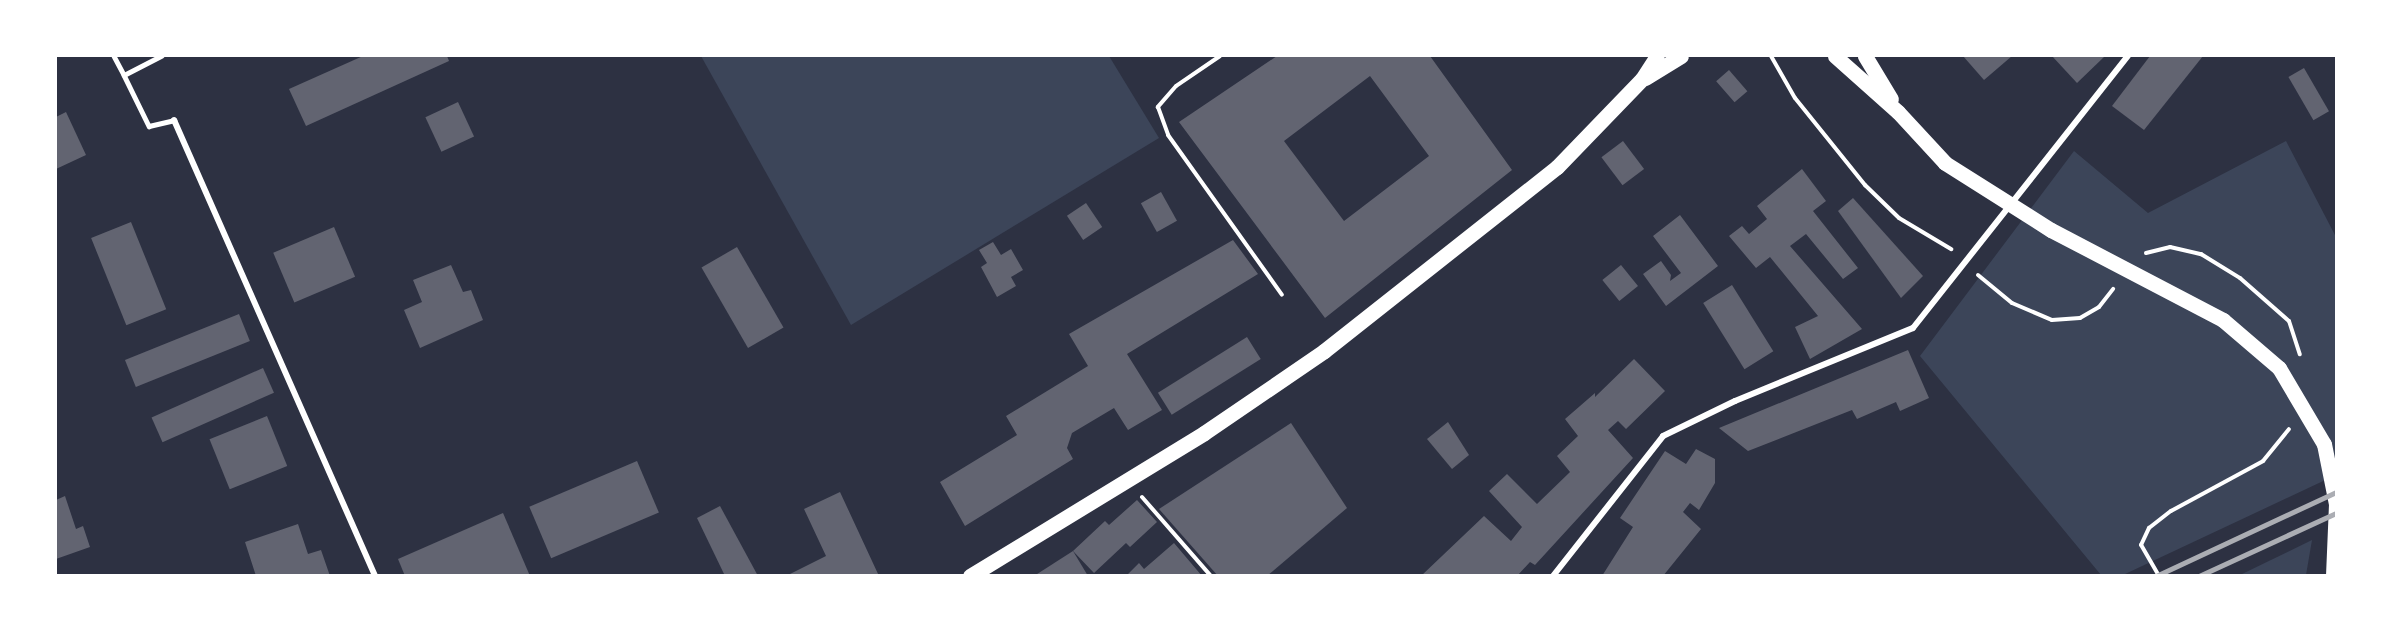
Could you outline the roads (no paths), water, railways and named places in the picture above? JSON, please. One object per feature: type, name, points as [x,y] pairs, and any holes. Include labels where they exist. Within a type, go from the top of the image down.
[{"type":"main road","points":[[970,576],[1129,480],[1324,351],[1557,166],[1642,79],[1656,56]]},
{"type":"main road","points":[[1642,79],[1681,56]]},
{"type":"main road","points":[[1835,56],[1898,112],[1945,163],[2051,230],[2223,320],[2279,368],[2324,444],[2337,504],[2333,576]]},
{"type":"main road","points":[[1865,56],[1898,112]]},
{"type":"street","points":[[1553,576],[1663,436],[1734,401],[1913,328],[2128,56]]},
{"type":"street","points":[[174,120],[375,576]]},
{"type":"lane","points":[[114,56],[149,126],[174,120]]},
{"type":"lane","points":[[124,75],[161,56]]},
{"type":"railway","points":[[2156,576],[2336,492]]},
{"type":"railway","points":[[2199,576],[2336,513]]}]
